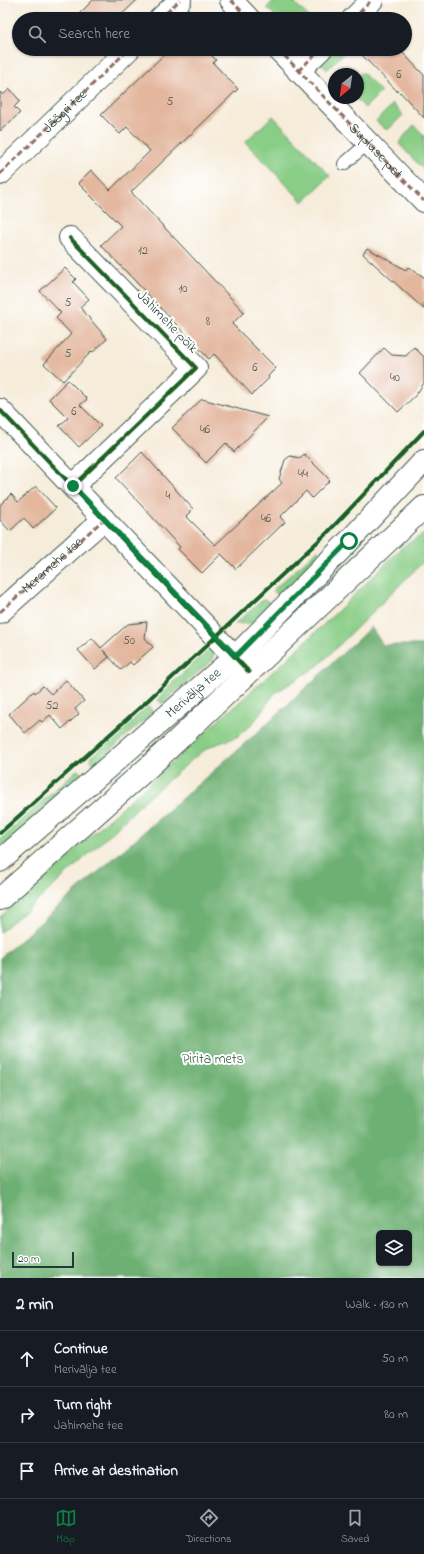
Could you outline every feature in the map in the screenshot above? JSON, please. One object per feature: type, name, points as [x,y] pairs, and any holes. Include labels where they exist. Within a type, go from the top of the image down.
[{"type":"street","points":[[167,12],[180,0]]},
{"type":"street","points":[[231,0],[242,12]]},
{"type":"street","points":[[359,12],[372,0]]},
{"type":"street","name":"Jäägri tee","points":[[0,174],[122,56]]},
{"type":"street","name":"Supluse pst","points":[[284,56],[424,201]]},
{"type":"street","points":[[298,71],[314,56]]},
{"type":"street","name":"Jahimehe põik","points":[[70,238],[196,368],[73,486]]},
{"type":"street","points":[[0,410],[242,664]]},
{"type":"street","name":"Merivälja tee","points":[[0,899],[152,764],[242,664],[349,541],[424,461]]},
{"type":"street","name":"Merivälja tee","points":[[0,861],[242,664],[424,507]]},
{"type":"street","name":"Meremehe tee","points":[[0,612],[104,519]]},
{"type":"lane","points":[[344,164],[368,143]]},
{"type":"green space","points":[[274,0],[292,0],[304,12],[271,12],[267,8]]},
{"type":"green space","points":[[326,56],[341,56],[328,68],[327,70],[321,63]]},
{"type":"green space","points":[[364,74],[381,92],[365,108],[361,104],[364,104]]},
{"type":"green space","points":[[393,104],[403,115],[389,129],[385,129],[376,121]]},
{"type":"green space","points":[[273,116],[330,176],[303,202],[245,142]]},
{"type":"green space","points":[[414,125],[424,136],[424,170],[399,144]]},
{"type":"green space","points":[[424,534],[424,561],[319,665],[275,693],[253,723],[237,737],[214,745],[201,752],[145,800],[118,827],[35,903],[0,932],[0,917],[286,660],[402,547]]},
{"type":"green space","points":[[318,550],[321,552],[313,563],[280,596],[278,596],[273,590]]},
{"type":"green space","points":[[264,599],[273,605],[252,623],[235,624]]},
{"type":"green space","name":"Pirita mets","points":[[371,627],[383,645],[424,645],[424,1278],[0,1278],[0,958],[268,723]]},
{"type":"green space","points":[[211,647],[215,652],[211,661],[162,704],[158,700],[168,687]]},
{"type":"green space","points":[[148,706],[153,712],[94,765],[90,758]]},
{"type":"green space","points":[[77,770],[83,777],[0,850],[0,839]]},
{"type":"building","points":[[93,0],[137,0],[124,12],[81,12]]},
{"type":"building","points":[[163,56],[212,56],[216,60],[213,63],[238,89],[131,192],[244,312],[232,324],[276,368],[268,376],[269,378],[252,395],[214,354],[209,359],[101,245],[121,226],[78,183],[91,170],[110,190],[150,151],[127,127],[120,134],[101,115]]},
{"type":"building","points":[[363,56],[406,56],[424,75],[424,118],[400,92],[399,93]]},
{"type":"building","points":[[10,89],[20,101],[14,107],[20,113],[0,131],[0,92],[3,95]]},
{"type":"building","points":[[367,248],[406,270],[408,267],[424,277],[424,309],[363,254]]},
{"type":"building","points":[[65,268],[76,279],[73,282],[89,299],[80,307],[107,339],[93,352],[92,351],[63,381],[44,364],[71,334],[56,318],[61,313],[40,291]]},
{"type":"building","points":[[414,347],[424,357],[424,383],[416,395],[398,412],[360,373],[384,348],[392,355],[406,356]]},
{"type":"building","points":[[68,380],[87,399],[80,405],[101,426],[79,447],[59,426],[68,418],[49,399]]},
{"type":"building","points":[[202,399],[268,417],[234,452],[226,443],[206,463],[172,428]]},
{"type":"building","points":[[142,452],[193,509],[186,516],[215,545],[282,483],[279,479],[285,460],[290,456],[300,458],[304,454],[330,480],[312,498],[306,491],[280,517],[285,522],[236,569],[221,554],[202,573],[178,549],[180,547],[116,478]]},
{"type":"building","points":[[36,486],[56,508],[33,529],[24,518],[10,531],[0,520],[0,505],[11,494],[18,502]]},
{"type":"building","points":[[147,622],[145,638],[153,647],[133,665],[130,662],[121,670],[103,650],[109,657],[95,669],[78,650],[92,638],[101,648],[128,624]]},
{"type":"building","points":[[66,680],[84,701],[75,709],[79,714],[62,729],[50,715],[42,722],[40,720],[25,733],[9,714],[34,691],[35,693],[43,686],[51,694]]},
{"type":"marked path","points":[[167,12],[180,0]]},
{"type":"marked path","points":[[231,0],[242,12]]},
{"type":"marked path","points":[[360,12],[372,0]]},
{"type":"marked path","points":[[0,174],[122,56]]},
{"type":"marked path","points":[[285,56],[424,201]]},
{"type":"marked path","points":[[298,71],[314,56]]},
{"type":"marked path","points":[[0,612],[104,519]]},
{"type":"cycle path","points":[[70,238],[196,368],[73,486]]},
{"type":"cycle path","points":[[0,410],[249,672]]},
{"type":"cycle path","points":[[0,833],[146,702],[328,532],[424,431]]},
{"type":"route","points":[[73,486],[236,656],[349,541]]}]
